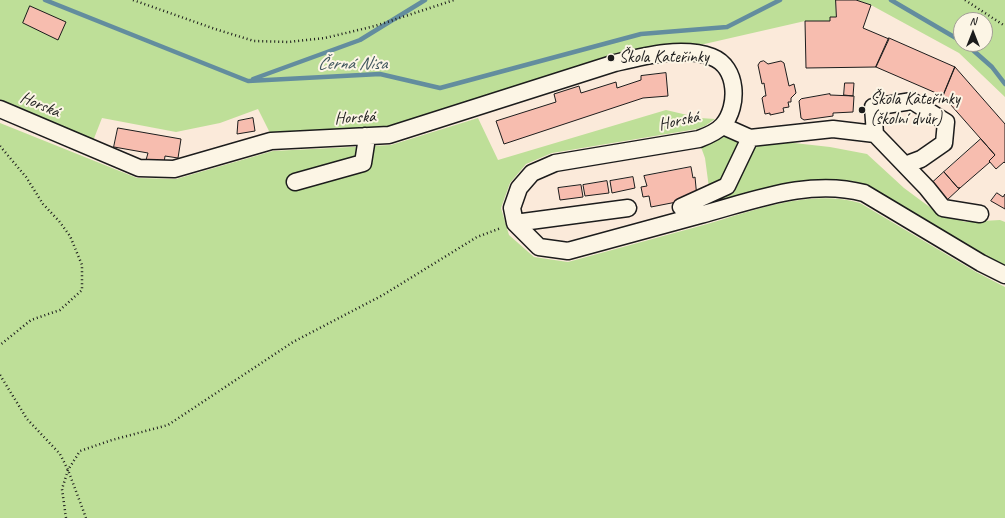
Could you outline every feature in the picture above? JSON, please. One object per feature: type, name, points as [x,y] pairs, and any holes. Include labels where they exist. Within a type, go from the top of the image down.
[{"type":"street","name":"Horská","points":[[0,109],[139,168],[174,169],[271,141],[389,135],[615,63],[642,57],[682,52],[699,53],[712,57],[723,63],[731,75],[733,100],[730,113],[723,126],[710,135],[699,139],[555,162],[532,172],[519,188],[512,208],[515,223]]},
{"type":"street","points":[[875,134],[873,107],[912,101],[946,122],[944,143],[921,159],[905,165]]},
{"type":"street","points":[[723,126],[750,138],[833,129],[875,134],[927,188],[943,208],[980,214]]},
{"type":"street","points":[[295,182],[363,163],[366,144],[365,136]]},
{"type":"street","points":[[681,207],[727,186],[750,138]]},
{"type":"street","points":[[515,223],[539,247],[568,251],[783,192],[825,187],[850,189],[864,193],[981,263],[1005,275]]},
{"type":"street","points":[[515,223],[628,208]]},
{"type":"path","points":[[133,0],[214,29],[254,41],[288,42],[324,38],[375,26],[454,0]]},
{"type":"path","points":[[965,0],[1005,26]]},
{"type":"path","points":[[0,146],[26,177],[43,204],[59,221],[70,236],[82,265],[82,290],[60,310],[31,320],[0,345]]},
{"type":"path","points":[[66,518],[62,489],[68,470],[80,451],[112,440],[168,425],[293,342],[383,296],[477,237],[515,223]]},
{"type":"path","points":[[0,375],[27,419],[60,454],[68,470],[86,518]]},
{"type":"green space","points":[[0,0],[836,0],[836,17],[830,17],[830,21],[805,21],[700,45],[681,43],[640,49],[613,55],[387,127],[270,133],[258,109],[220,123],[176,132],[102,118],[93,141],[0,103]]},
{"type":"green space","points":[[856,0],[1005,0],[1005,97],[957,52],[993,52],[993,12],[953,12],[953,50],[871,5]]},
{"type":"green space","points":[[666,110],[700,118],[715,119],[705,126],[697,129],[552,153],[526,164],[510,183],[501,208],[509,235],[534,257],[568,262],[779,204],[820,198],[840,199],[860,203],[976,272],[1005,287],[1005,518],[0,518],[0,123],[137,178],[176,179],[273,151],[391,145],[478,118],[498,160]]},
{"type":"green space","points":[[729,131],[785,142],[830,147],[867,154],[904,188],[935,211],[965,222],[1000,220],[1005,222],[1005,266],[985,256],[867,185],[852,181],[825,179],[781,184],[711,203],[705,158],[701,147],[714,142]]},
{"type":"building","points":[[836,0],[856,0],[871,5],[863,28],[889,39],[876,67],[806,68],[805,21],[830,21],[830,17],[836,17]]},
{"type":"building","points":[[30,6],[66,22],[58,40],[23,23]]},
{"type":"building","points":[[889,38],[955,67],[943,96],[876,67]]},
{"type":"building","points":[[764,61],[768,64],[781,61],[784,63],[789,86],[794,84],[796,93],[791,98],[791,102],[788,102],[789,107],[783,108],[784,112],[770,115],[770,113],[765,114],[762,98],[766,96],[764,83],[762,84],[758,65],[760,62]]},
{"type":"building","points":[[955,67],[1005,124],[1005,163],[1004,162],[996,169],[989,161],[995,155],[943,96]]},
{"type":"building","points":[[666,73],[668,96],[643,98],[504,144],[496,121],[556,102],[554,94],[579,86],[581,93],[616,82],[617,88],[641,80],[641,76]]},
{"type":"building","points":[[845,83],[854,83],[853,96],[844,95]]},
{"type":"building","points":[[830,94],[854,96],[853,112],[833,113],[833,116],[804,120],[801,118],[799,101],[801,99]]},
{"type":"building","points":[[253,118],[255,131],[237,134],[238,121]]},
{"type":"building","points":[[118,128],[181,139],[178,158],[165,156],[164,163],[146,160],[148,153],[114,147]]},
{"type":"building","points":[[981,139],[995,155],[989,161],[990,162],[960,188],[958,188],[944,172]]},
{"type":"building","points":[[691,167],[693,178],[695,177],[697,198],[651,207],[649,196],[643,197],[641,187],[647,186],[644,176]]},
{"type":"building","points":[[944,172],[958,188],[960,188],[947,200],[932,183]]},
{"type":"building","points":[[633,177],[635,188],[612,193],[610,181]]},
{"type":"building","points":[[607,181],[609,193],[585,196],[583,185]]},
{"type":"building","points":[[581,185],[583,197],[560,200],[558,188]]},
{"type":"building","points":[[997,193],[1003,197],[1005,194],[1005,209],[991,201]]},
{"type":"waterway","name":"Černá Nisa","points":[[45,0],[248,81],[380,74],[440,88],[641,34],[727,27],[780,0]]},
{"type":"waterway","points":[[253,79],[360,40],[425,0]]},
{"type":"waterway","name":"Černá Nisa","points":[[891,0],[953,36]]},
{"type":"waterway","name":"Černá Nisa","points":[[975,52],[992,67],[1005,84]]},
{"type":"place","name":"Škola Kateřinky","points":[[611,58]]},
{"type":"place","name":"Škola Kateřinky (školní dvůr)","points":[[862,110]]}]
